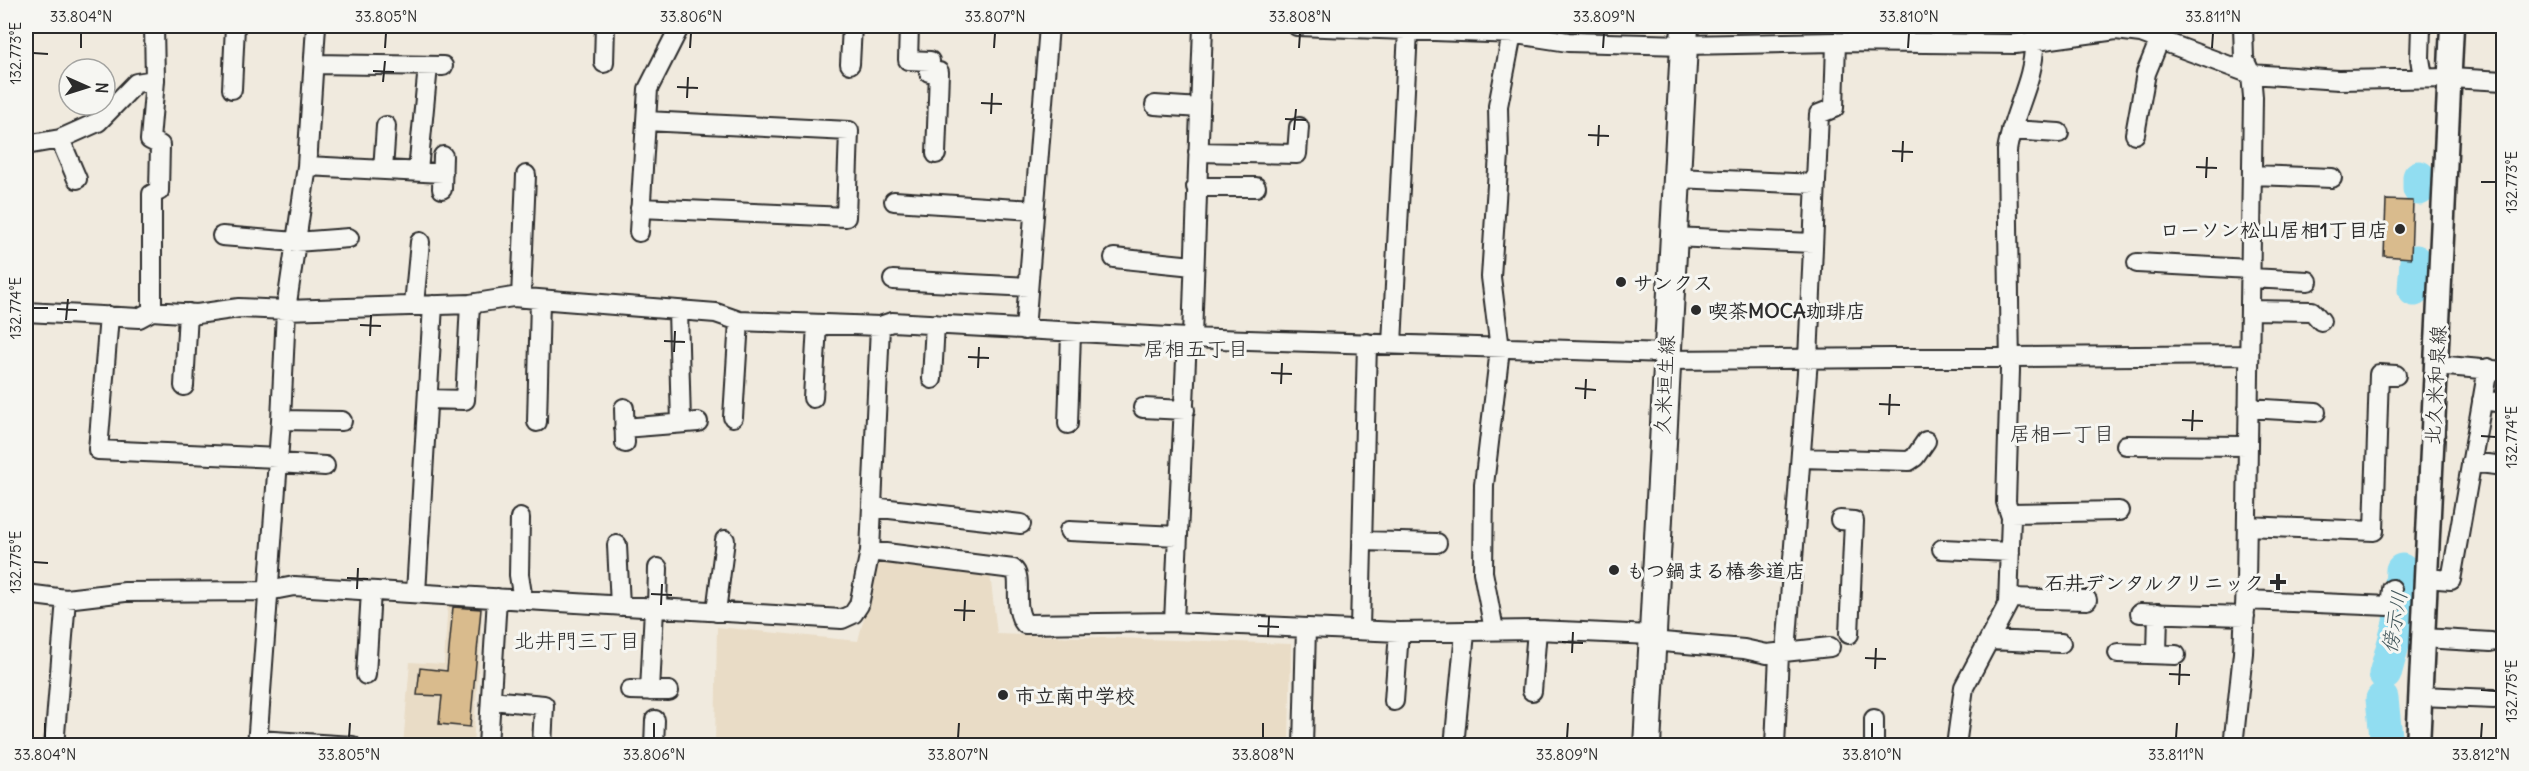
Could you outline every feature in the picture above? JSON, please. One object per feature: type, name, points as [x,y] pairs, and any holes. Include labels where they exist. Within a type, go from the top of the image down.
[{"type":"main road","name":"久米垣生線","points":[[1647,746],[1665,357],[1685,35]]},
{"type":"street","points":[[153,310],[145,192],[159,191],[160,145],[150,140],[155,80],[154,26]]},
{"type":"street","points":[[232,89],[235,26]]},
{"type":"street","points":[[316,26],[307,166],[286,310],[281,420],[257,743],[352,746]]},
{"type":"street","points":[[604,63],[605,26]]},
{"type":"street","points":[[639,232],[648,89],[680,26]]},
{"type":"street","points":[[850,64],[852,26]]},
{"type":"street","points":[[909,26],[908,60],[930,61],[929,72],[939,72],[936,154]]},
{"type":"street","points":[[1025,330],[1049,26]]},
{"type":"street","points":[[1174,622],[1197,187],[1203,26]]},
{"type":"street","points":[[1298,26],[1389,28],[1408,31],[1515,31],[1568,42],[1685,35],[1836,42],[1970,34],[2034,42],[2104,28],[2141,33],[2252,74],[2339,80],[2450,78],[2504,81]]},
{"type":"street","points":[[2233,746],[2245,608],[2252,175],[2252,74],[2244,59],[2242,26]]},
{"type":"street","points":[[2421,26],[2420,58],[2423,78]]},
{"type":"street","name":"北久米和泉線","points":[[2418,746],[2452,26]]},
{"type":"street","points":[[1392,344],[1408,31]]},
{"type":"street","points":[[1494,630],[1483,572],[1484,507],[1491,408],[1500,349],[1491,277],[1492,232],[1499,154],[1498,106],[1515,31]]},
{"type":"street","points":[[2135,134],[2148,110],[2146,73],[2160,39]]},
{"type":"street","points":[[1775,746],[1808,359],[1819,114],[1834,108],[1836,42]]},
{"type":"street","points":[[1956,746],[1964,687],[2006,610],[2009,598],[2010,513],[2007,502],[2010,358],[2007,168],[2011,130],[2032,70],[2034,42]]},
{"type":"street","points":[[314,64],[435,66],[418,171]]},
{"type":"street","points":[[26,145],[60,139],[98,122],[136,83],[155,80]]},
{"type":"street","points":[[1155,105],[1200,108]]},
{"type":"street","points":[[640,207],[846,217],[849,131],[646,121]]},
{"type":"street","points":[[383,170],[386,126]]},
{"type":"street","points":[[1198,152],[1298,154],[1299,127]]},
{"type":"street","points":[[2011,130],[2059,133]]},
{"type":"street","points":[[60,139],[77,178]]},
{"type":"street","points":[[307,166],[443,173]]},
{"type":"street","points":[[521,298],[526,175]]},
{"type":"street","points":[[2252,175],[2332,178]]},
{"type":"street","points":[[1676,178],[1816,184]]},
{"type":"street","points":[[1197,187],[1256,187]]},
{"type":"street","points":[[894,201],[1034,210]]},
{"type":"street","points":[[222,236],[296,242],[349,238]]},
{"type":"street","points":[[1673,237],[1813,243]]},
{"type":"street","points":[[414,305],[420,242]]},
{"type":"street","points":[[1114,258],[1193,266]]},
{"type":"street","points":[[2137,263],[2308,281]]},
{"type":"street","points":[[893,280],[1028,287]]},
{"type":"street","points":[[26,312],[139,318],[153,310],[188,313],[239,308],[286,310],[470,304],[521,298],[716,313],[739,321],[880,326],[892,322],[1071,333],[1392,344],[1665,357],[1808,359],[2249,355]]},
{"type":"street","points":[[537,423],[540,300]]},
{"type":"street","points":[[428,399],[465,400],[470,304]]},
{"type":"street","points":[[416,593],[433,305]]},
{"type":"street","points":[[624,408],[625,436],[689,422],[678,310]]},
{"type":"street","points":[[2250,310],[2312,311],[2321,321]]},
{"type":"street","points":[[184,386],[188,313]]},
{"type":"street","points":[[109,316],[98,450],[325,466]]},
{"type":"street","points":[[733,417],[739,321]]},
{"type":"street","points":[[813,398],[817,324]]},
{"type":"street","points":[[932,379],[935,324]]},
{"type":"street","points":[[26,594],[66,599],[125,592],[268,591],[294,586],[842,619],[853,614],[859,605],[870,551],[880,326]]},
{"type":"street","points":[[1068,424],[1071,333]]},
{"type":"street","points":[[1360,628],[1367,343]]},
{"type":"street","points":[[2426,578],[2451,580],[2482,400],[2496,369],[2436,365]]},
{"type":"street","points":[[2247,526],[2374,531],[2384,460],[2379,374],[2396,375]]},
{"type":"street","points":[[2482,400],[2504,403]]},
{"type":"street","points":[[1143,408],[1185,410]]},
{"type":"street","points":[[2248,408],[2316,412]]},
{"type":"street","points":[[281,420],[342,421]]},
{"type":"street","points":[[1801,459],[1909,461],[1915,457],[1926,441]]},
{"type":"street","points":[[2126,445],[2248,446]]},
{"type":"street","points":[[2471,462],[2504,466]]},
{"type":"street","points":[[872,507],[1021,524]]},
{"type":"street","points":[[2010,513],[2119,511]]},
{"type":"street","points":[[520,518],[519,574],[523,600]]},
{"type":"street","points":[[1784,648],[1856,633],[1854,521],[1840,520]]},
{"type":"street","points":[[1070,531],[1179,536]]},
{"type":"street","points":[[716,612],[724,540]]},
{"type":"street","points":[[1362,541],[1437,543]]},
{"type":"street","points":[[617,545],[620,606]]},
{"type":"street","points":[[1942,549],[2010,552]]},
{"type":"street","points":[[870,551],[1013,569],[1017,576],[1017,615],[1025,624],[1174,622],[1466,633],[1494,630],[1537,630],[1784,648],[1830,647]]},
{"type":"street","points":[[650,691],[658,568]]},
{"type":"street","points":[[2157,654],[2149,613],[2245,608],[2391,606],[2392,589]]},
{"type":"street","points":[[366,675],[371,591]]},
{"type":"street","points":[[488,746],[497,598]]},
{"type":"street","points":[[2009,598],[2087,600]]},
{"type":"street","points":[[54,746],[66,599]]},
{"type":"street","points":[[1303,746],[1306,628]]},
{"type":"street","points":[[1532,691],[1537,630]]},
{"type":"street","points":[[1394,701],[1399,632]]},
{"type":"street","points":[[1454,746],[1466,633]]},
{"type":"street","points":[[2423,638],[2491,642]]},
{"type":"street","points":[[1990,640],[2061,643]]},
{"type":"street","points":[[2118,652],[2176,655]]},
{"type":"street","points":[[630,690],[669,691]]},
{"type":"street","points":[[2420,696],[2494,699]]},
{"type":"street","points":[[491,700],[544,705],[542,746]]},
{"type":"street","points":[[1874,719],[1874,746]]},
{"type":"street","points":[[654,746],[655,720]]},
{"type":"shaded area","name":"市立南中学校","points":[[879,559],[990,573],[997,634],[1291,644],[1289,745],[715,746],[717,627],[858,641]]},
{"type":"shaded area","points":[[448,600],[483,602],[473,745],[403,746],[410,662],[444,664]]},
{"type":"building","points":[[2386,200],[2413,201],[2411,258],[2384,256]]},
{"type":"building","points":[[453,607],[481,609],[470,727],[439,724],[442,696],[417,695],[420,668],[447,671]]},
{"type":"waterway","name":"傍示川","points":[[2419,177],[2419,189]]},
{"type":"waterway","name":"傍示川","points":[[2414,290],[2416,261]]},
{"type":"waterway","name":"傍示川","points":[[2385,674],[2399,623],[2402,570]]},
{"type":"waterway","name":"傍示川","points":[[2382,699],[2387,746]]},
{"type":"place","name":"ローソン松山居相1丁目店","points":[[2400,229]]},
{"type":"place","name":"サンクス","points":[[1621,282]]},
{"type":"place","name":"喫茶MOCA珈琲店","points":[[1696,310]]},
{"type":"place","name":"もつ鍋まる椿参道店","points":[[1614,570]]},
{"type":"place","name":"石井デンタルクリニック","points":[[2278,582]]},
{"type":"place","name":"市立南中学校","points":[[1003,695]]},
{"type":"district","name":"居相五丁目","points":[[1196,348]]},
{"type":"district","name":"居相一丁目","points":[[2062,433]]},
{"type":"district","name":"北井門三丁目","points":[[577,640]]}]
